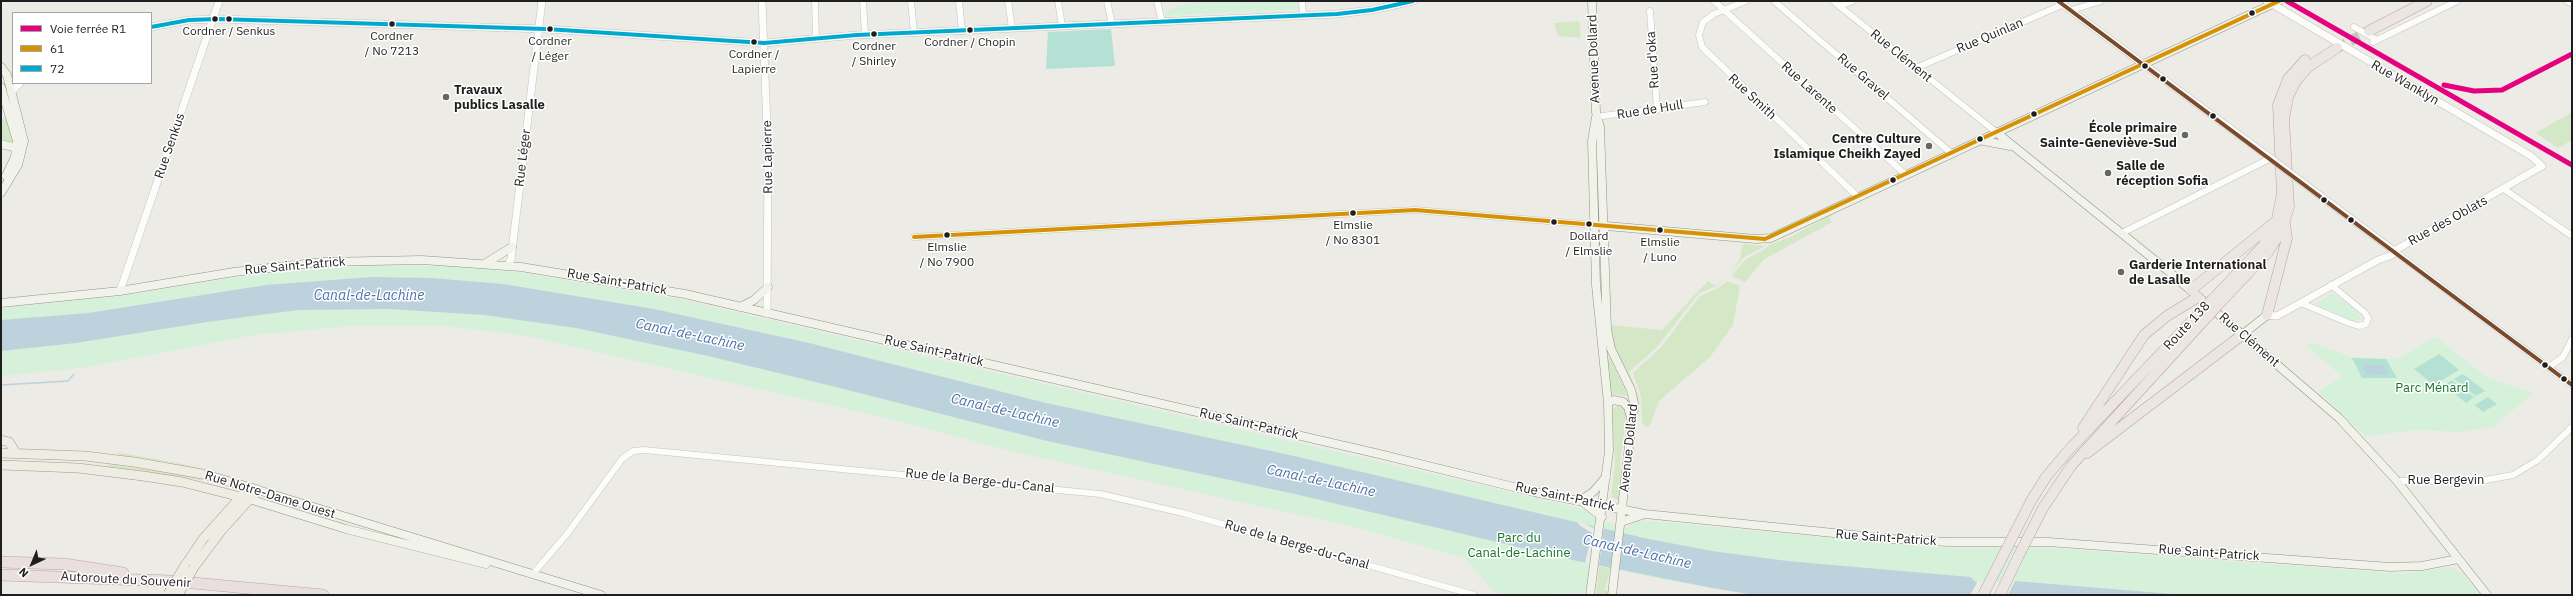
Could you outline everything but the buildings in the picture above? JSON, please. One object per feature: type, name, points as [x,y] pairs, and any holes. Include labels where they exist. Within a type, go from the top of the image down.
[{"type":"highway","points":[[2415,1],[2366,30],[2428,1]]},
{"type":"highway","name":"Route 138","points":[[2000,595],[2056,485],[2075,461],[2215,302],[2268,252],[2289,198],[2284,119],[2287,100],[2291,89],[2302,73],[2334,46]]},
{"type":"highway","points":[[2066,452],[2114,384],[2144,335],[2280,222],[2287,238],[2272,303],[2267,315]]},
{"type":"highway","name":"Route 138","points":[[1983,595],[2031,502],[2046,477],[2066,452],[2206,312]]},
{"type":"highway","points":[[2075,461],[2117,432],[2242,335]]},
{"type":"highway","points":[[1,562],[71,565],[171,581]]},
{"type":"highway","name":"Autoroute du Souvenir","points":[[1,575],[171,581],[323,595]]},
{"type":"main road","name":"Avenue Dollard","points":[[1590,595],[1604,505],[1609,451],[1608,403],[1598,315],[1600,127],[1596,117],[1592,1]]},
{"type":"main road","points":[[1599,225],[1765,239],[2144,63],[2269,3],[2279,1]]},
{"type":"main road","points":[[1,67],[10,76],[11,92],[24,136],[24,145],[18,164],[1,193]]},
{"type":"main road","points":[[1,87],[15,134],[17,148],[13,162],[1,184]]},
{"type":"main road","name":"Rue Clément","points":[[1996,132],[2195,293],[2339,418],[2397,481],[2458,559]]},
{"type":"main road","points":[[1978,140],[2014,147]]},
{"type":"main road","points":[[1,144],[17,148]]},
{"type":"main road","name":"Avenue Dollard","points":[[1599,225],[1608,334],[1613,353],[1633,394],[1633,422],[1612,594]]},
{"type":"main road","points":[[484,264],[512,247]]},
{"type":"main road","name":"Rue Saint-Patrick","points":[[1,303],[120,291],[234,272],[323,262],[400,260],[508,266],[620,282],[740,307],[1580,501],[1646,514],[1893,539],[1948,542],[2048,542],[2390,567],[2422,566],[2458,559]]},
{"type":"main road","points":[[740,307],[754,300],[768,287]]},
{"type":"main road","points":[[2242,335],[2267,315]]},
{"type":"main road","points":[[1608,403],[1617,400],[1626,403],[1633,422]]},
{"type":"main road","points":[[1,440],[9,442],[16,453]]},
{"type":"main road","name":"Rue Notre-Dame Ouest","points":[[1,453],[85,456],[134,462],[202,474],[253,488],[601,595]]},
{"type":"main road","name":"Rue Notre-Dame Ouest","points":[[1,465],[78,468],[182,482],[245,498],[377,538],[532,575]]},
{"type":"main road","points":[[1601,519],[1580,501],[1593,492],[1607,477]]},
{"type":"main road","points":[[168,595],[253,488]]},
{"type":"main road","points":[[1621,524],[1646,514]]},
{"type":"main road","points":[[2458,559],[2487,595]]},
{"type":"main road","points":[[178,595],[189,567]]},
{"type":"street","name":"Rue Senkus","points":[[120,291],[219,1]]},
{"type":"street","name":"Rue Léger","points":[[508,266],[512,247],[542,1]]},
{"type":"street","name":"Rue Lapierre","points":[[762,1],[768,152],[767,314]]},
{"type":"street","points":[[815,1],[816,39]]},
{"type":"street","points":[[863,1],[865,35]]},
{"type":"street","points":[[911,1],[914,33]]},
{"type":"street","points":[[959,1],[962,31]]},
{"type":"street","points":[[1008,1],[1012,28]]},
{"type":"street","points":[[1058,1],[1062,26]]},
{"type":"street","points":[[1107,1],[1112,24]]},
{"type":"street","points":[[1157,1],[1162,22]]},
{"type":"street","points":[[1302,1],[1303,15]]},
{"type":"street","points":[[152,28],[184,21],[213,19],[538,29],[764,43],[865,35],[1162,22],[1365,11],[1413,1]]},
{"type":"street","name":"Rue Larente","points":[[1714,1],[1905,174]]},
{"type":"street","name":"Rue Smith","points":[[1746,1],[1710,17],[1701,27],[1699,38],[1705,52],[1857,196]]},
{"type":"street","name":"Rue Gravel","points":[[1774,1],[1951,153]]},
{"type":"street","name":"Rue Clément","points":[[1833,1],[1996,132]]},
{"type":"street","points":[[1839,6],[1852,1]]},
{"type":"street","points":[[2058,1],[2063,3],[2144,63],[2572,385]]},
{"type":"street","points":[[2072,10],[2101,1]]},
{"type":"street","points":[[2354,27],[2375,41],[2457,1]]},
{"type":"street","points":[[2566,1],[2572,4]]},
{"type":"street","name":"Rue Quinlan","points":[[1916,68],[2063,3]]},
{"type":"street","name":"Rue Wanklyn","points":[[2269,3],[2531,156],[2542,166]]},
{"type":"street","name":"Rue d'oka","points":[[1650,11],[1657,110]]},
{"type":"street","points":[[11,92],[19,84]]},
{"type":"street","name":"Rue de Hull","points":[[1596,117],[1613,117],[1705,102]]},
{"type":"street","points":[[2122,234],[2272,159]]},
{"type":"street","name":"Rue des Oblats","points":[[2267,315],[2277,316],[2331,285],[2392,255],[2394,251],[2541,168],[2542,166]]},
{"type":"street","points":[[2504,189],[2572,236]]},
{"type":"street","points":[[914,236],[1415,210],[1599,225]]},
{"type":"street","points":[[2301,303],[2349,323],[2359,326],[2366,324],[2368,318],[2365,313],[2331,285]]},
{"type":"street","points":[[2549,367],[2563,357],[2572,338]]},
{"type":"street","name":"Rue Bergevin","points":[[2397,481],[2480,481],[2513,474],[2534,463],[2572,427]]},
{"type":"street","name":"Rue de la Berge-du-Canal","points":[[532,575],[567,534],[622,459],[633,452],[644,450],[848,468],[1103,495],[1179,512],[1474,595]]},
{"type":"green space","points":[[1195,1],[1298,1],[1300,9],[1166,16],[1165,11]]},
{"type":"green space","points":[[1579,21],[1581,38],[1558,36],[1554,23]]},
{"type":"green space","points":[[1111,29],[1115,66],[1046,69],[1048,32]]},
{"type":"green space","points":[[2572,112],[2572,140],[2558,148],[2536,133]]},
{"type":"green space","points":[[7,116],[14,142],[12,143],[1,142],[1,120]]},
{"type":"green space","points":[[1835,213],[1829,218],[1832,222],[1763,260],[1745,282],[1731,276],[1746,259],[1765,249],[1769,245],[1788,238]]},
{"type":"green space","points":[[1745,244],[1765,246],[1743,258],[1730,274],[1740,259],[1742,246]]},
{"type":"green space","name":"Parc du Canal-de-Lachine","points":[[386,265],[465,267],[517,272],[679,299],[1588,510],[1594,519],[1627,528],[1636,522],[1652,521],[1891,544],[1953,548],[2049,548],[2405,574],[2449,567],[2462,573],[2480,595],[1755,595],[1665,580],[1591,564],[1588,586],[1583,593],[1503,595],[1493,591],[1465,558],[1354,527],[1006,450],[899,421],[527,336],[446,326],[353,326],[254,335],[82,368],[1,376],[1,308],[121,296],[264,273]]},
{"type":"green space","points":[[1723,280],[1717,286],[1699,293],[1657,347],[1629,372],[1639,397],[1639,423],[1636,391],[1614,345],[1610,325],[1662,330],[1708,281],[1716,286]]},
{"type":"green space","points":[[1726,281],[1740,286],[1733,325],[1710,357],[1659,401],[1649,427],[1646,427],[1642,423],[1641,396],[1633,373],[1661,347],[1700,296],[1719,288]]},
{"type":"green space","points":[[2332,293],[2357,311],[2361,319],[2354,321],[2315,304]]},
{"type":"green space","name":"Parc Ménard","points":[[2435,337],[2488,378],[2533,393],[2493,427],[2460,432],[2416,430],[2365,436],[2318,392],[2342,376],[2306,346],[2311,342],[2351,357],[2397,359]]},
{"type":"green space","points":[[2439,354],[2459,370],[2434,385],[2414,369]]},
{"type":"green space","points":[[1606,357],[1610,358],[1628,396],[1611,394]]},
{"type":"green space","points":[[2352,358],[2386,359],[2397,378],[2362,378]]},
{"type":"green space","points":[[2463,374],[2485,391],[2476,396],[2454,379]]},
{"type":"green space","points":[[2452,380],[2474,397],[2466,403],[2444,385]]},
{"type":"green space","points":[[2488,397],[2497,404],[2483,412],[2475,405]]},
{"type":"green space","points":[[1619,405],[1627,412],[1620,462],[1622,479],[1619,500],[1611,497],[1615,463],[1612,409]]},
{"type":"green space","points":[[116,452],[183,464],[242,479],[172,463],[120,455]]},
{"type":"green space","points":[[109,464],[192,476],[222,483],[106,467]]},
{"type":"green space","points":[[1599,566],[1610,569],[1605,590],[1608,591],[1607,595],[1596,595]]},
{"type":"water","name":"Canal-de-Lachine","points":[[372,277],[431,278],[503,284],[654,309],[809,343],[1046,403],[1285,454],[1644,538],[1712,551],[1787,561],[1970,577],[1977,583],[1999,584],[2015,581],[2184,595],[1755,595],[1712,588],[1577,561],[1295,494],[1047,441],[708,356],[576,328],[484,315],[389,309],[298,310],[207,322],[76,343],[1,351],[1,320],[88,313],[266,285]]},
{"type":"water","points":[[2362,365],[2383,365],[2389,375],[2367,374]]},
{"type":"pier","points":[[1577,520],[1593,528],[1594,524],[1604,526],[1599,566],[1585,563],[1592,533],[1579,525]]},
{"type":"pier","points":[[2016,579],[2008,595],[1970,595],[1978,581],[1999,582]]},
{"type":"waterway","points":[[1,385],[68,381],[74,374]]},
{"type":"tunnel","points":[[2337,48],[2369,31]]},
{"type":"rail line","name":"R1","points":[[2287,1],[2572,165]]},
{"type":"rail line","name":"R1","points":[[2444,85],[2474,91],[2502,90],[2572,54]]},
{"type":"transit line","name":"72","points":[[152,27],[189,20],[218,19],[546,29],[764,43],[857,35],[1337,14],[1372,10],[1413,1]]},
{"type":"transit line","points":[[2058,1],[2572,385]]},
{"type":"transit line","name":"61","points":[[914,237],[1415,210],[1765,239],[2279,1]]},
{"type":"place","name":"Cordner / Senkus","points":[[229,19]]},
{"type":"place","name":"Cordner / No 7213","points":[[392,24]]},
{"type":"place","name":"Cordner / Léger","points":[[550,29]]},
{"type":"place","name":"Cordner / Chopin","points":[[970,30]]},
{"type":"place","name":"Cordner / Shirley","points":[[874,34]]},
{"type":"place","name":"Cordner / Lapierre","points":[[754,42]]},
{"type":"place","name":"Travaux publics Lasalle","points":[[446,97]]},
{"type":"place","name":"École primaire Sainte-Geneviève-Sud","points":[[2185,135]]},
{"type":"place","name":"Centre Culture Islamique Cheikh Zayed","points":[[1929,146]]},
{"type":"place","name":"Salle de réception Sofia","points":[[2108,173]]},
{"type":"place","name":"Elmslie / No 8301","points":[[1353,213]]},
{"type":"place","name":"Dollard / Elmslie","points":[[1589,224]]},
{"type":"place","name":"Elmslie / Luno","points":[[1660,230]]},
{"type":"place","name":"Elmslie / No 7900","points":[[947,235]]},
{"type":"place","name":"Garderie International de Lasalle","points":[[2121,272]]}]
